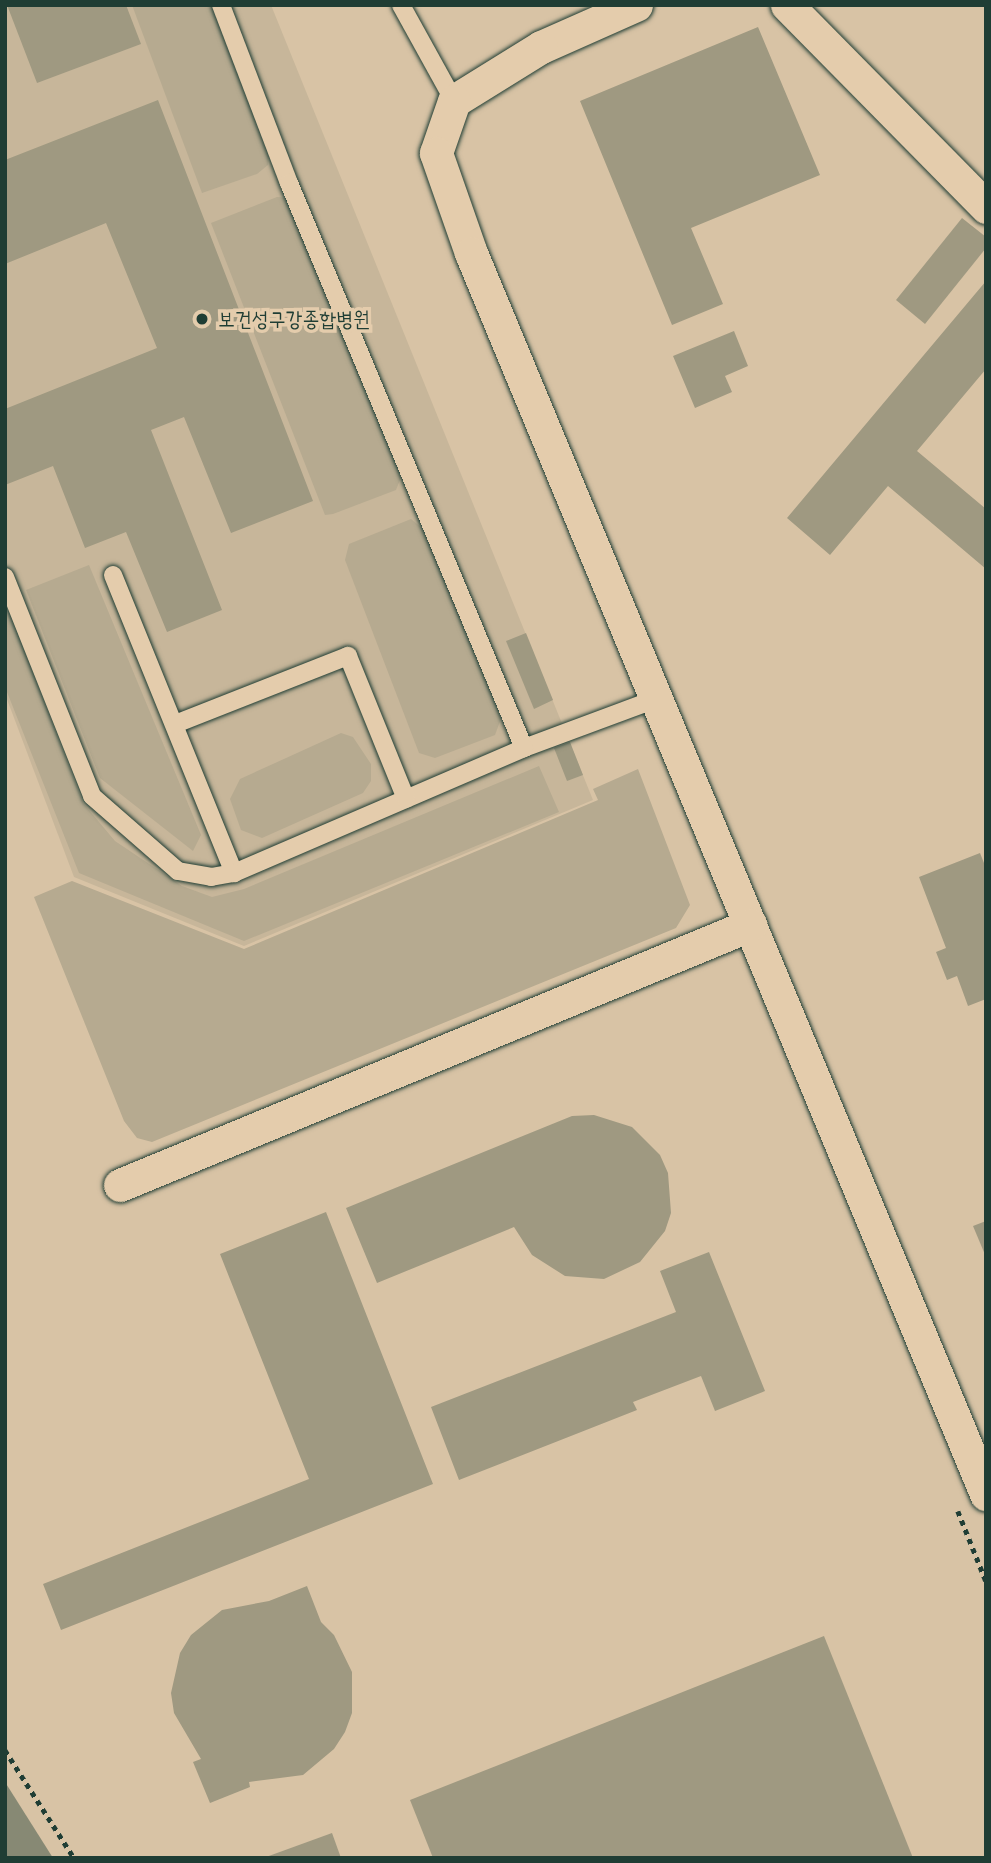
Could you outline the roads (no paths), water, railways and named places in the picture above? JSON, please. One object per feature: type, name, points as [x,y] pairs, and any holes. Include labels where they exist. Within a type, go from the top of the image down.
[{"type":"street","points":[[636,5],[541,47],[454,101],[436,153],[471,253],[986,1494]]},
{"type":"street","points":[[787,5],[986,207]]},
{"type":"street","points":[[120,1185],[750,925]]},
{"type":"lane","points":[[221,5],[289,183],[524,748]]},
{"type":"lane","points":[[401,5],[454,101]]},
{"type":"lane","points":[[113,575],[234,873]]},
{"type":"lane","points":[[5,577],[92,796],[178,872],[211,877],[234,873],[524,748],[656,699]]},
{"type":"lane","points":[[175,724],[348,656],[406,799]]},
{"type":"place","name":"보건성구강종합병원","points":[[202,319]]}]
